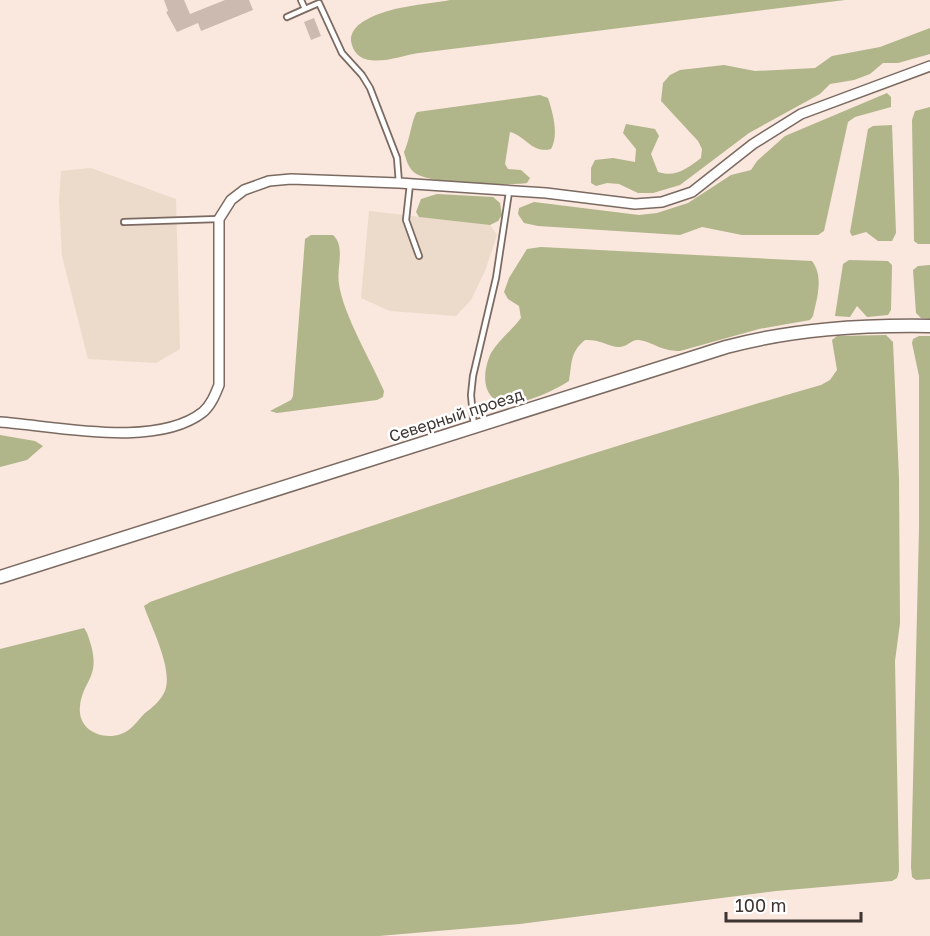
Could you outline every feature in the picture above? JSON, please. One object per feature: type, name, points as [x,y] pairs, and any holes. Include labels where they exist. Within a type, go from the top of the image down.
[{"type":"street","points":[[0,422],[131,432],[172,426],[204,411],[212,401],[219,385],[219,219],[237,194],[268,181],[317,178],[410,183],[586,197],[635,204],[677,198],[706,183],[753,144],[801,114],[930,66]]},
{"type":"street","name":"Северный проезд","points":[[0,577],[682,360],[759,339],[825,328],[930,326]]},
{"type":"lane","points":[[301,0],[304,9]]},
{"type":"lane","points":[[287,17],[327,0]]},
{"type":"lane","points":[[320,3],[342,53],[370,88],[397,158],[399,183]]},
{"type":"lane","points":[[410,183],[407,227],[419,256]]},
{"type":"lane","points":[[474,427],[471,395],[473,376],[496,278],[509,192]]},
{"type":"lane","points":[[124,222],[219,219]]},
{"type":"shaded area","points":[[91,168],[176,199],[180,349],[156,363],[88,359],[62,256],[59,201],[61,171]]},
{"type":"shaded area","points":[[369,211],[490,225],[497,235],[485,271],[471,300],[456,316],[390,311],[361,298]]},
{"type":"green space","points":[[450,0],[845,0],[419,53],[390,59],[370,60],[361,57],[355,51],[351,41],[353,31],[375,15]]},
{"type":"green space","points":[[930,28],[930,54],[898,63],[883,63],[870,74],[854,80],[830,84],[820,94],[749,133],[680,185],[653,193],[638,193],[619,184],[607,183],[596,186],[591,183],[591,168],[595,160],[613,158],[635,162],[636,149],[623,133],[626,124],[655,129],[659,136],[651,154],[658,172],[676,173],[701,158],[702,149],[698,141],[661,101],[663,83],[670,75],[680,70],[724,65],[755,71],[815,68],[832,56],[880,47]]},
{"type":"green space","points":[[887,93],[891,97],[891,107],[855,117],[848,122],[824,231],[818,235],[742,235],[702,227],[680,235],[538,226],[524,223],[518,214],[519,208],[534,202],[639,215],[657,213],[688,203],[731,175],[751,170],[757,161],[785,136]]},
{"type":"green space","points":[[540,95],[548,98],[553,117],[555,137],[551,149],[544,150],[534,147],[510,132],[505,164],[508,169],[521,170],[530,178],[527,183],[486,184],[436,180],[415,173],[409,166],[404,152],[417,112]]},
{"type":"green space","points":[[930,107],[930,244],[918,244],[914,241],[912,120],[915,111]]},
{"type":"green space","points":[[892,125],[896,233],[892,241],[878,241],[866,232],[852,236],[850,232],[868,129],[873,126]]},
{"type":"green space","points":[[437,194],[493,197],[500,203],[502,215],[498,221],[490,225],[419,217],[416,212],[421,199]]},
{"type":"green space","points":[[311,235],[333,235],[337,240],[340,252],[338,278],[342,296],[384,391],[383,397],[377,400],[277,413],[270,411],[291,400],[293,396],[305,239]]},
{"type":"green space","points":[[541,247],[812,261],[818,274],[818,295],[810,320],[759,329],[680,351],[667,350],[639,340],[617,347],[598,341],[585,340],[574,354],[569,381],[538,397],[513,403],[502,402],[493,398],[487,389],[486,366],[494,348],[521,318],[519,306],[508,299],[504,292],[509,278],[527,249]]},
{"type":"green space","points":[[849,260],[888,261],[892,265],[891,310],[888,315],[867,317],[857,306],[850,317],[835,316],[843,264]]},
{"type":"green space","points":[[930,265],[930,319],[921,318],[916,313],[913,270],[918,266]]},
{"type":"green space","points":[[886,335],[893,342],[899,478],[900,623],[895,661],[899,871],[897,878],[892,881],[776,891],[520,924],[379,936],[0,936],[0,649],[84,628],[91,645],[94,665],[80,706],[82,721],[92,732],[99,735],[114,736],[125,733],[158,702],[167,684],[164,662],[144,606],[150,602],[484,489],[652,435],[821,385],[830,380],[837,370],[832,340],[837,336]]},
{"type":"green space","points":[[919,336],[930,336],[930,879],[916,880],[912,877],[911,867],[919,529],[919,376],[912,343],[913,339]]},
{"type":"green space","points":[[0,435],[35,441],[43,446],[27,460],[0,467]]},
{"type":"building","points":[[164,0],[184,0],[190,14],[225,0],[249,0],[253,10],[201,31],[198,23],[177,32],[166,12],[168,11]]},
{"type":"building","points":[[314,18],[321,36],[311,40],[304,22]]}]
